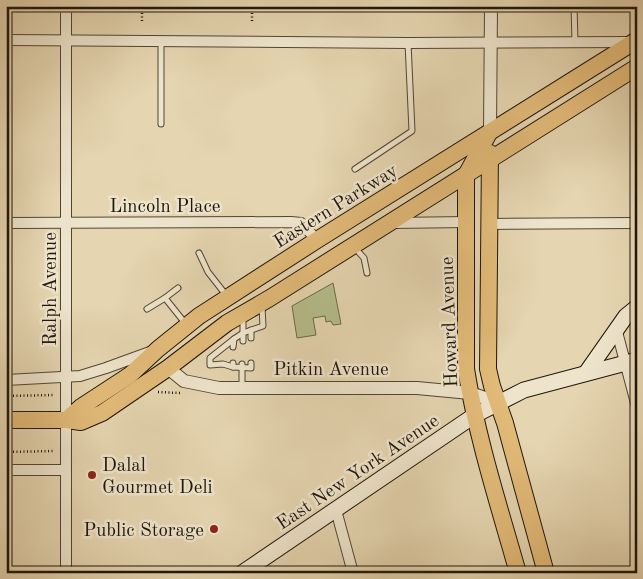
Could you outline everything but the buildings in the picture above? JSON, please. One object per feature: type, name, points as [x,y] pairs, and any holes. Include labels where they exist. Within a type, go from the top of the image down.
[{"type":"main road","name":"Eastern Parkway","points":[[66,420],[81,407],[115,386],[187,326],[228,297],[636,41]]},
{"type":"main road","points":[[6,420],[66,420],[81,422],[102,413],[168,368],[228,333],[243,314],[637,67]]},
{"type":"main road","name":"Howard Avenue","points":[[490,131],[488,369],[505,423],[546,573]]},
{"type":"main road","name":"Howard Avenue","points":[[490,131],[466,175],[466,369],[475,415],[518,573]]},
{"type":"main road","points":[[586,373],[616,328],[637,307]]},
{"type":"main road","points":[[586,373],[631,362]]},
{"type":"main road","name":"East New York Avenue","points":[[242,573],[475,415],[524,390],[586,373]]},
{"type":"street","name":"Ralph Avenue","points":[[66,6],[66,573]]},
{"type":"street","name":"Howard Avenue","points":[[490,6],[490,131]]},
{"type":"street","points":[[6,40],[408,43],[636,41]]},
{"type":"street","name":"Lincoln Place","points":[[6,223],[291,222],[301,223],[317,240]]},
{"type":"street","points":[[389,223],[466,222]]},
{"type":"street","points":[[489,224],[637,223]]},
{"type":"street","points":[[616,328],[631,362],[637,407]]},
{"type":"street","points":[[6,380],[80,376],[158,349]]},
{"type":"street","name":"Pitkin Avenue","points":[[168,368],[184,381],[219,388],[417,388],[470,393],[498,402]]},
{"type":"street","points":[[6,470],[66,470]]},
{"type":"street","points":[[336,510],[353,573]]},
{"type":"lane","points":[[574,6],[575,42]]},
{"type":"lane","points":[[161,41],[161,124]]},
{"type":"lane","points":[[355,169],[412,131],[408,43]]},
{"type":"lane","points":[[352,246],[364,258],[368,273]]},
{"type":"lane","points":[[199,253],[208,272],[228,297]]},
{"type":"lane","points":[[147,309],[166,298],[178,288]]},
{"type":"lane","points":[[166,298],[187,326]]},
{"type":"lane","points":[[228,333],[243,333],[263,326],[262,303]]},
{"type":"lane","points":[[243,314],[243,341]]},
{"type":"lane","points":[[251,330],[251,338]]},
{"type":"lane","points":[[228,333],[227,344],[210,358],[210,365],[223,364],[251,368],[251,363]]},
{"type":"lane","points":[[227,344],[228,333]]},
{"type":"lane","points":[[228,333],[233,347]]},
{"type":"lane","points":[[242,366],[242,388]]},
{"type":"path","points":[[142,6],[142,21]]},
{"type":"path","points":[[252,6],[252,21]]},
{"type":"path","points":[[153,391],[188,394]]},
{"type":"path","points":[[6,396],[51,396],[56,394]]},
{"type":"path","points":[[6,452],[55,451]]},
{"type":"green space","points":[[333,283],[341,324],[333,325],[331,321],[326,322],[325,316],[313,318],[316,335],[297,338],[292,306]]},
{"type":"place","name":"Dalal Gourmet Deli","points":[[92,475]]},
{"type":"place","name":"Public Storage","points":[[214,529]]}]
